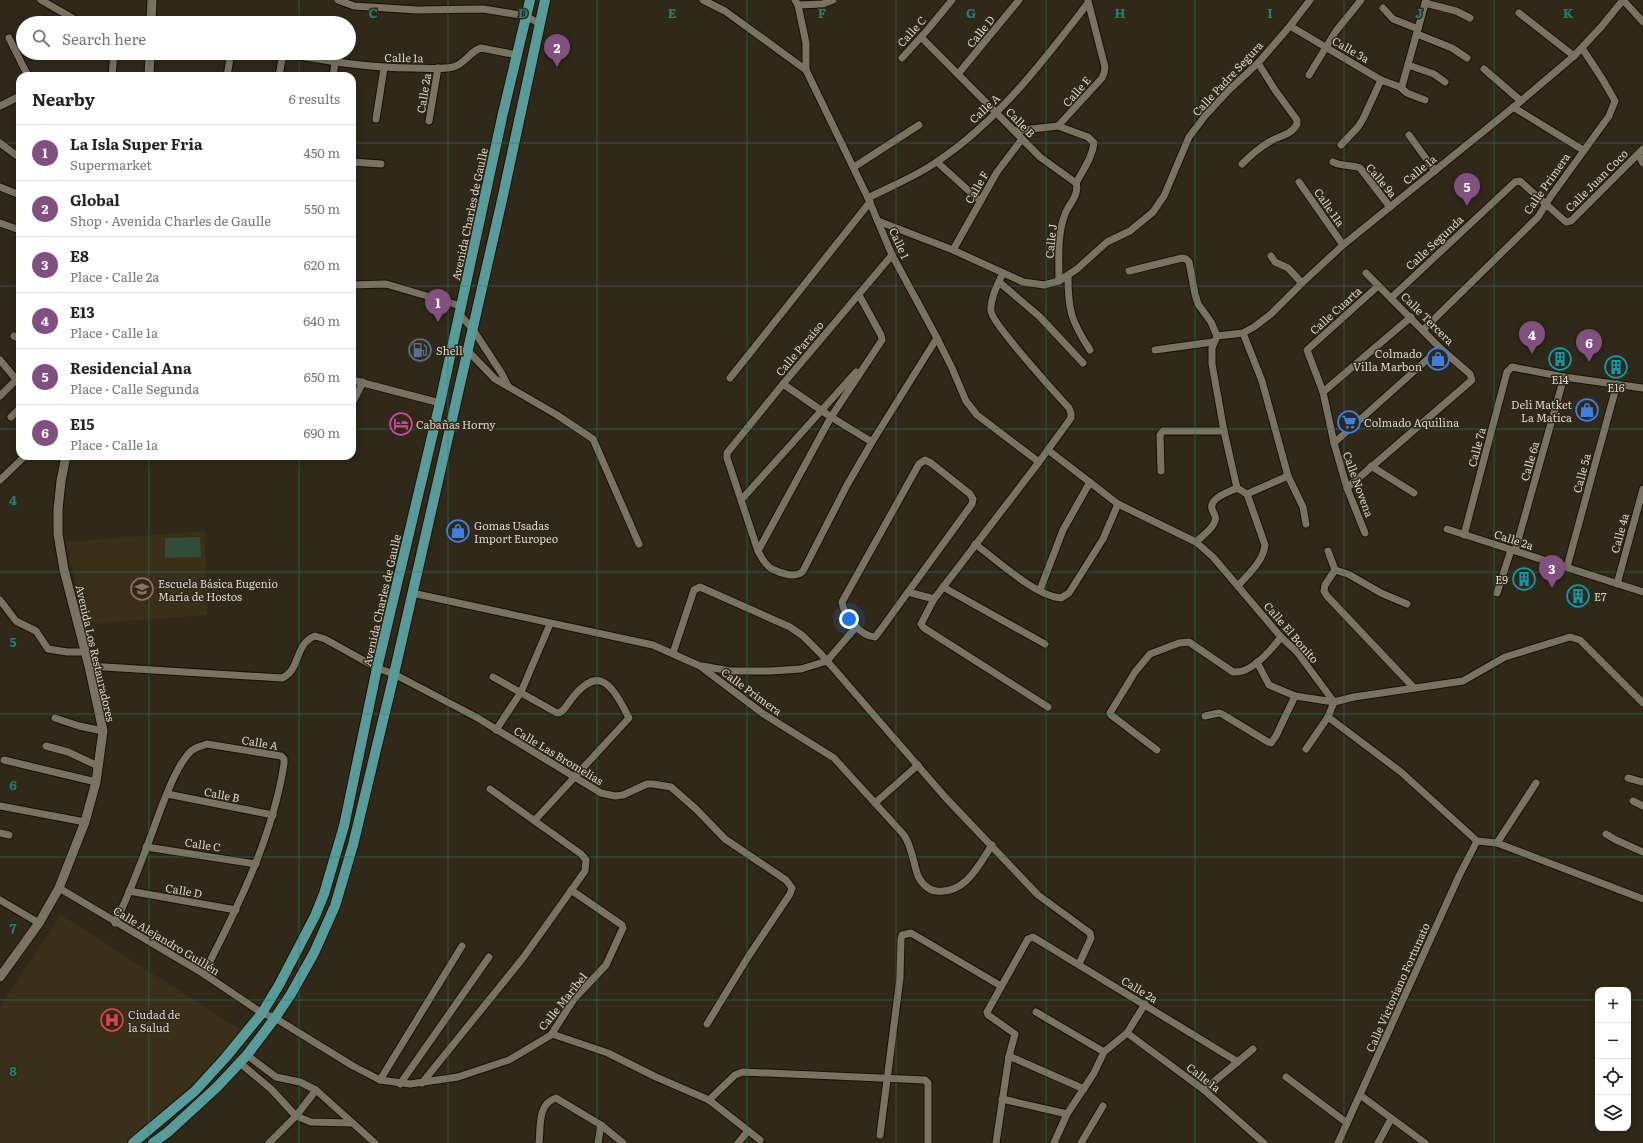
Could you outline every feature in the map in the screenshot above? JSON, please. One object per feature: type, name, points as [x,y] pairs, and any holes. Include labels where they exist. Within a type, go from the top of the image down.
[{"type":"main road","name":"Avenida Charles de Gaulle","points":[[133,1143],[195,1091],[262,1014],[315,916],[324,894],[344,826],[377,668],[440,404],[503,113],[530,0]]},
{"type":"main road","points":[[153,1143],[168,1132],[190,1112],[240,1063],[276,1018],[310,960],[335,906],[353,844],[394,674],[502,200],[545,0]]},
{"type":"street","points":[[41,0],[69,16]]},
{"type":"street","points":[[151,16],[152,0]]},
{"type":"street","points":[[338,0],[354,6],[417,10],[483,10],[526,16],[540,24]]},
{"type":"street","points":[[703,0],[725,12],[806,70]]},
{"type":"street","points":[[796,2],[822,4],[833,0]]},
{"type":"street","name":"Calle C","points":[[902,58],[952,0]]},
{"type":"street","name":"Calle D","points":[[958,74],[1018,0]]},
{"type":"street","name":"Calle Padre Segura","points":[[878,221],[953,250],[1023,282],[1044,285],[1059,281],[1068,276],[1107,242],[1130,231],[1153,212],[1164,196],[1190,137],[1205,116],[1229,90],[1258,63],[1310,0]]},
{"type":"street","points":[[1309,75],[1325,47],[1361,0]]},
{"type":"street","points":[[1623,0],[1643,22]]},
{"type":"street","name":"Calle 1a","points":[[1155,350],[1243,333],[1254,327],[1271,314],[1343,245],[1521,101],[1574,56],[1601,27],[1623,0]]},
{"type":"street","name":"Calle A","points":[[869,200],[937,162],[967,139],[997,112],[1023,84],[1088,1]]},
{"type":"street","name":"Calle E","points":[[1058,126],[1102,78],[1104,73],[1105,68],[1088,1]]},
{"type":"street","name":"Calle 1","points":[[796,2],[806,43],[806,70],[854,167],[892,255],[937,338],[970,407],[978,415],[1039,462]]},
{"type":"street","points":[[1401,86],[1426,2],[1456,11],[1470,18]]},
{"type":"street","points":[[1383,8],[1393,19],[1452,48],[1467,58]]},
{"type":"street","points":[[1519,13],[1574,56]]},
{"type":"street","name":"Calle 3a","points":[[1290,26],[1381,80],[1401,86],[1407,93],[1425,100]]},
{"type":"street","name":"Calle B","points":[[921,37],[1040,157],[1076,183]]},
{"type":"street","points":[[9,38],[16,52]]},
{"type":"street","name":"Calle 1a","points":[[320,60],[384,68],[438,68],[459,65],[476,50],[481,48],[517,54]]},
{"type":"street","name":"Calle Primera","points":[[1422,330],[1538,217],[1608,116],[1615,101],[1604,80],[1582,48]]},
{"type":"street","points":[[20,60],[26,72]]},
{"type":"street","points":[[112,72],[113,60]]},
{"type":"street","points":[[149,60],[149,72]]},
{"type":"street","points":[[228,72],[230,60]]},
{"type":"street","points":[[280,72],[282,60]]},
{"type":"street","points":[[334,72],[335,63]]},
{"type":"street","points":[[1242,164],[1258,149],[1270,141],[1292,131],[1297,124],[1297,120],[1275,90],[1258,63]]},
{"type":"street","points":[[1408,65],[1434,74],[1446,82]]},
{"type":"street","points":[[376,119],[384,68]]},
{"type":"street","name":"Calle 2a","points":[[429,121],[438,68]]},
{"type":"street","points":[[1484,69],[1521,101]]},
{"type":"street","points":[[1341,145],[1361,123],[1381,80]]},
{"type":"street","points":[[0,106],[16,98]]},
{"type":"street","points":[[1513,107],[1583,150]]},
{"type":"street","points":[[854,167],[919,125]]},
{"type":"street","points":[[1015,131],[1058,126]]},
{"type":"street","name":"Calle J","points":[[1058,126],[1088,137],[1094,142],[1089,160],[1076,183],[1078,188],[1077,192],[1066,212],[1060,230],[1059,281]]},
{"type":"street","points":[[1409,135],[1435,171]]},
{"type":"street","name":"Calle F","points":[[953,250],[997,172],[1022,139]]},
{"type":"street","points":[[0,143],[16,155]]},
{"type":"street","points":[[1640,152],[1643,163]]},
{"type":"street","name":"Calle Juan Coco","points":[[1546,205],[1566,222],[1571,221],[1640,152]]},
{"type":"street","points":[[356,162],[381,164]]},
{"type":"street","points":[[937,162],[980,201]]},
{"type":"street","name":"Calle 9a","points":[[1333,162],[1339,165],[1355,166],[1360,168],[1390,207]]},
{"type":"street","name":"Calle Segunda","points":[[1392,297],[1515,182],[1520,181],[1546,205]]},
{"type":"street","name":"Calle 11a","points":[[1299,182],[1343,245]]},
{"type":"street","points":[[0,188],[16,194]]},
{"type":"street","points":[[730,378],[869,200]]},
{"type":"street","points":[[0,223],[16,229]]},
{"type":"street","name":"Calle Paraíso","points":[[742,499],[727,458],[730,448],[892,255]]},
{"type":"street","points":[[1271,256],[1275,262],[1288,268],[1302,283]]},
{"type":"street","points":[[1129,271],[1182,258],[1186,259],[1189,262],[1198,304],[1211,322],[1215,339],[1212,348],[1212,364],[1224,431],[1237,488],[1247,494],[1265,545],[1264,553],[1260,560],[1238,586]]},
{"type":"street","points":[[1002,272],[991,304],[991,312],[994,320],[1069,408],[1071,418],[934,599],[921,624],[924,628],[1048,707]]},
{"type":"street","name":"Calle Tercera","points":[[1366,273],[1378,286],[1392,297],[1440,348],[1470,374],[1472,380],[1371,466]]},
{"type":"street","points":[[1068,276],[1069,302],[1073,322],[1090,350]]},
{"type":"street","points":[[999,282],[1040,317],[1083,363]]},
{"type":"street","points":[[356,285],[386,284],[460,310],[502,374],[508,386]]},
{"type":"street","name":"Calle Cuarta","points":[[1307,350],[1378,286]]},
{"type":"street","points":[[758,551],[831,416],[882,340],[881,335],[858,295]]},
{"type":"street","points":[[1323,392],[1410,317]]},
{"type":"street","points":[[1243,333],[1262,381],[1288,476],[1302,507],[1306,524]]},
{"type":"street","points":[[867,361],[742,499],[758,551],[762,559],[772,568],[795,576],[799,575],[803,571],[872,442],[937,338]]},
{"type":"street","points":[[1334,443],[1440,348]]},
{"type":"street","points":[[468,350],[495,379],[557,415],[593,439],[639,544]]},
{"type":"street","name":"Calle Novena","points":[[1307,350],[1323,392],[1334,443],[1347,488],[1365,533]]},
{"type":"street","points":[[0,360],[16,380]]},
{"type":"street","name":"Calle 7a","points":[[1464,535],[1507,372],[1512,367],[1564,377]]},
{"type":"street","points":[[1564,377],[1643,388]]},
{"type":"street","name":"Calle 6a","points":[[1497,593],[1513,550],[1564,377]]},
{"type":"street","points":[[356,381],[440,404]]},
{"type":"street","points":[[356,396],[363,382]]},
{"type":"street","points":[[0,396],[16,384]]},
{"type":"street","points":[[783,384],[872,442]]},
{"type":"street","name":"Calle 5a","points":[[1567,567],[1617,384]]},
{"type":"street","points":[[11,417],[16,412]]},
{"type":"street","points":[[1161,471],[1161,432],[1224,431]]},
{"type":"street","name":"Calle El Bonito","points":[[1048,450],[1118,504],[1196,542],[1213,558],[1281,637],[1298,652],[1334,702]]},
{"type":"street","points":[[0,480],[21,460]]},
{"type":"street","name":"Avenida Los Restauradores","points":[[0,977],[39,923],[59,888],[85,822],[96,782],[102,731],[88,666],[64,570],[58,534],[58,509],[65,460]]},
{"type":"street","points":[[925,460],[931,462],[970,494],[973,499],[972,504],[874,637],[868,637],[856,627],[843,609],[842,602],[919,464],[925,460]]},
{"type":"street","points":[[1347,488],[1371,466],[1414,493]]},
{"type":"street","points":[[1247,494],[1288,476]]},
{"type":"street","points":[[1040,590],[1063,530],[1090,482]]},
{"type":"street","points":[[1196,542],[1215,522],[1216,517],[1212,503],[1215,499],[1237,488]]},
{"type":"street","name":"Calle 4a","points":[[1617,584],[1643,489]]},
{"type":"street","points":[[975,544],[1026,582],[1054,597],[1061,598],[1069,593],[1103,539],[1118,504]]},
{"type":"street","name":"Calle 2a","points":[[1446,529],[1643,592]]},
{"type":"street","points":[[1328,551],[1335,570]]},
{"type":"street","points":[[1335,570],[1348,574],[1381,593],[1407,604]]},
{"type":"street","points":[[1335,570],[1325,585],[1324,591],[1327,596],[1414,688]]},
{"type":"street","points":[[673,654],[694,590],[700,587],[790,627],[803,636],[827,661],[945,797],[1038,895],[1090,933],[1090,938],[1079,964]]},
{"type":"street","points":[[943,587],[1045,644]]},
{"type":"street","points":[[908,592],[934,599]]},
{"type":"street","name":"Calle Primera","points":[[412,593],[652,645],[700,666],[762,713],[834,758],[906,838],[918,876],[927,888],[942,892],[964,883],[972,875],[992,845]]},
{"type":"street","points":[[0,600],[16,622],[36,631],[48,648],[67,652],[84,652]]},
{"type":"street","points":[[496,730],[521,692],[550,624]]},
{"type":"street","points":[[700,666],[730,671],[801,669],[827,661],[856,627]]},
{"type":"street","name":"Calle Las Bromelias","points":[[88,666],[282,678],[287,676],[291,671],[302,645],[308,638],[315,636],[325,639],[377,668],[394,674],[496,730],[601,793],[615,796],[647,784],[658,784],[671,787],[725,839],[786,880],[792,888],[790,894],[748,957],[707,1024]]},
{"type":"street","points":[[1157,750],[1110,713],[1134,672],[1150,654],[1185,642],[1190,642],[1233,672],[1239,673],[1257,662],[1272,649],[1281,637]]},
{"type":"street","points":[[1257,662],[1269,685],[1295,696],[1334,702],[1354,697],[1463,681],[1506,657],[1570,638],[1580,640],[1643,703]]},
{"type":"street","points":[[493,677],[557,713],[560,713],[579,689],[585,684],[592,680],[599,680],[606,683],[621,703],[629,718],[535,820]]},
{"type":"street","points":[[1205,716],[1218,713],[1222,714],[1271,743],[1276,736],[1295,696]]},
{"type":"street","points":[[1306,749],[1328,717],[1334,702]]},
{"type":"street","points":[[1328,717],[1400,772],[1477,841],[1497,843],[1643,899]]},
{"type":"street","points":[[55,718],[79,726],[102,731]]},
{"type":"street","name":"Calle A","points":[[115,922],[129,891],[167,794],[186,757],[197,746],[207,744],[281,756],[284,759],[284,764],[280,791],[256,864],[236,910],[204,974]]},
{"type":"street","points":[[46,746],[68,752],[98,766]]},
{"type":"street","points":[[4,760],[96,782]]},
{"type":"street","points":[[875,803],[918,766]]},
{"type":"street","points":[[1628,778],[1643,782]]},
{"type":"street","points":[[1497,843],[1536,783]]},
{"type":"street","points":[[422,1083],[523,958],[584,871],[586,860],[581,854],[490,789]]},
{"type":"street","name":"Calle B","points":[[167,794],[273,815]]},
{"type":"street","points":[[1634,801],[1643,806]]},
{"type":"street","points":[[0,806],[85,822]]},
{"type":"street","points":[[0,833],[9,836]]},
{"type":"street","points":[[1606,834],[1643,852]]},
{"type":"street","name":"Calle Victoriano Fortunato","points":[[1338,1143],[1459,876],[1477,841]]},
{"type":"street","name":"Calle C","points":[[146,846],[256,864]]},
{"type":"street","name":"Calle Alejandro Guillén","points":[[59,888],[204,974],[262,1014],[276,1018]]},
{"type":"street","name":"Calle Maribel","points":[[276,1018],[353,1066],[380,1080],[400,1084],[422,1083],[458,1077],[509,1060],[552,1034],[574,999],[606,965],[623,928],[622,925],[571,890]]},
{"type":"street","name":"Calle D","points":[[129,891],[236,910]]},
{"type":"street","points":[[0,900],[39,923]]},
{"type":"street","points":[[880,1135],[900,978],[901,939],[902,935],[911,933],[1000,986],[987,1014],[1016,1034],[1009,1056],[996,1143]]},
{"type":"street","name":"Calle 2a","points":[[1000,986],[1028,939],[1033,938],[1079,964],[1238,1062]]},
{"type":"street","points":[[380,1080],[462,946]]},
{"type":"street","points":[[400,1084],[489,957]]},
{"type":"street","points":[[1054,1143],[1067,1114],[1094,1073],[1104,1052],[1127,1033],[1145,1004]]},
{"type":"street","points":[[1036,1012],[1104,1052]]},
{"type":"street","name":"Calle 1a","points":[[1127,1033],[1204,1090],[1264,1143]]},
{"type":"street","points":[[552,1034],[608,1053],[656,1077],[709,1100],[760,1140]]},
{"type":"street","points":[[1204,1090],[1253,1050]]},
{"type":"street","points":[[247,1055],[276,1077],[300,1082],[316,1090],[375,1143]]},
{"type":"street","points":[[1009,1056],[1084,1089]]},
{"type":"street","points":[[240,1063],[271,1089],[296,1116],[311,1122],[352,1123]]},
{"type":"street","points":[[709,1100],[735,1075],[743,1072],[927,1081],[928,1143]]},
{"type":"street","points":[[1286,1077],[1347,1123]]},
{"type":"street","points":[[269,1143],[296,1116],[316,1090]]},
{"type":"street","points":[[1360,1095],[1425,1143]]},
{"type":"street","points":[[539,1143],[542,1110],[550,1100],[556,1098],[601,1125],[624,1143]]},
{"type":"street","points":[[1002,1099],[1067,1114]]},
{"type":"street","points":[[1080,1143],[1103,1106]]},
{"type":"street","points":[[1378,1143],[1392,1119]]},
{"type":"street","points":[[598,1143],[601,1125]]},
{"type":"street","points":[[738,1143],[748,1131]]},
{"type":"shaded area","name":"Escuela Básica Eugenio María de Hostos","points":[[205,531],[207,615],[87,624],[66,542]]},
{"type":"shaded area","name":"Ciudad de la Salud","points":[[61,915],[245,1033],[130,1143],[0,1143],[0,1007]]},
{"type":"green space","points":[[200,537],[201,557],[165,558],[165,538]]},
{"type":"place","name":"Global","points":[[557,67]]},
{"type":"place","name":"Residencial Ana","points":[[1467,206]]},
{"type":"place","name":"La Isla Super Fria","points":[[438,322]]},
{"type":"place","name":"Shell","points":[[420,350]]},
{"type":"place","name":"E13","points":[[1532,354]]},
{"type":"place","name":"Colmado Villa Marbon","points":[[1438,359]]},
{"type":"place","name":"E14","points":[[1560,359]]},
{"type":"place","name":"E15","points":[[1589,362]]},
{"type":"place","name":"E16","points":[[1616,367]]},
{"type":"place","name":"Deli Matket La Matica","points":[[1587,410]]},
{"type":"place","name":"Colmado Aquilina","points":[[1349,422]]},
{"type":"place","name":"Cabañas Horny","points":[[401,424]]},
{"type":"place","name":"Gomas Usadas Import Europeo","points":[[458,531]]},
{"type":"place","name":"E9","points":[[1524,579]]},
{"type":"place","name":"E8","points":[[1552,588]]},
{"type":"place","name":"Escuela Básica Eugenio María de Hostos","points":[[142,589]]},
{"type":"place","name":"E7","points":[[1578,596]]},
{"type":"place","name":"Ciudad de la Salud","points":[[112,1020]]}]
